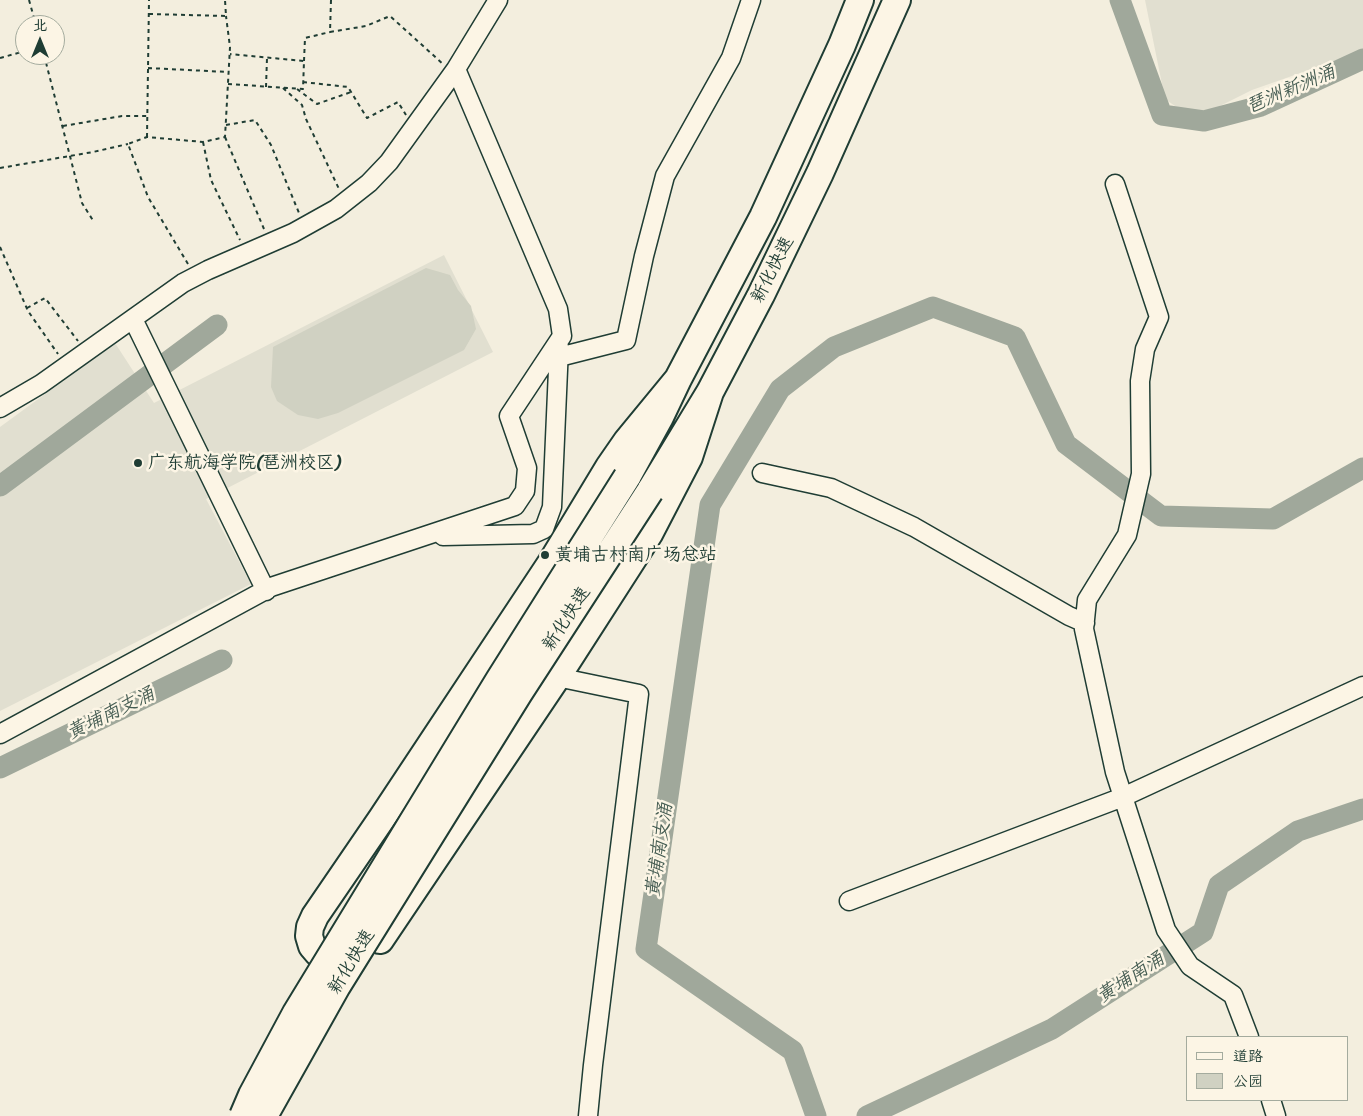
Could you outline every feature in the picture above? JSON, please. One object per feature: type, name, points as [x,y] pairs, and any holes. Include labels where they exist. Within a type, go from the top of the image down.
[{"type":"highway","name":"新化快速","points":[[243,1116],[296,1013],[499,680],[627,477],[763,217],[842,44],[860,0]]},
{"type":"highway","name":"新化快速","points":[[264,1116],[337,986],[520,692],[650,491],[710,392],[820,173],[897,0]]},
{"type":"highway","points":[[678,379],[627,441],[609,467],[551,562],[487,660],[314,916],[309,936],[312,946],[318,953],[332,962],[350,965],[374,947],[557,677],[634,560],[662,510],[693,448],[710,392]]},
{"type":"street","points":[[0,408],[41,384],[183,283],[305,227],[336,209],[369,183],[389,162],[455,71],[498,0]]},
{"type":"street","points":[[0,734],[266,591],[515,506],[525,491],[527,468],[509,416],[559,349],[626,340],[644,256],[665,176],[731,58],[751,0]]},
{"type":"street","points":[[425,536],[534,534],[544,530],[552,507],[559,349],[562,336],[558,309],[455,71]]},
{"type":"street","points":[[1114,184],[1159,318],[1145,349],[1140,381],[1141,474],[1127,535],[1087,600],[1084,629],[1113,763],[1166,930],[1190,966],[1234,995],[1249,1036]]},
{"type":"street","points":[[132,320],[266,591]]},
{"type":"street","points":[[762,472],[831,488],[914,527],[1069,616],[1085,623]]},
{"type":"street","points":[[557,677],[639,694],[588,1116]]},
{"type":"street","points":[[849,901],[1123,797],[1363,686]]},
{"type":"street","points":[[1271,1101],[1276,1116]]},
{"type":"path","points":[[29,0],[33,15]]},
{"type":"path","points":[[147,137],[149,0]]},
{"type":"path","points":[[225,0],[230,54],[225,137],[270,243]]},
{"type":"path","points":[[330,32],[331,0]]},
{"type":"path","points":[[149,14],[226,16]]},
{"type":"path","points":[[228,84],[303,89],[305,38],[366,26],[390,16],[455,71]]},
{"type":"path","points":[[0,58],[15,54]]},
{"type":"path","points":[[230,54],[304,61]]},
{"type":"path","points":[[266,86],[267,58]]},
{"type":"path","points":[[47,65],[82,203],[94,222]]},
{"type":"path","points":[[148,68],[228,72]]},
{"type":"path","points":[[304,82],[348,87],[367,118],[398,102],[413,128]]},
{"type":"path","points":[[283,88],[302,105],[306,119],[345,202]]},
{"type":"path","points":[[297,89],[316,104],[351,92]]},
{"type":"path","points":[[63,126],[122,116],[147,116]]},
{"type":"path","points":[[226,125],[255,120],[271,145],[305,227]]},
{"type":"path","points":[[0,168],[128,144],[147,137],[203,142],[225,137]]},
{"type":"path","points":[[203,142],[211,180],[246,254]]},
{"type":"path","points":[[128,144],[148,197],[196,277]]},
{"type":"path","points":[[0,247],[27,308],[66,366]]},
{"type":"path","points":[[27,308],[45,298],[86,352]]},
{"type":"shaded area","points":[[1145,0],[1363,0],[1363,51],[1252,90],[1206,113],[1188,115],[1165,99]]},
{"type":"shaded area","name":"广东航海学院(琶洲校区)","points":[[444,255],[493,352],[206,499],[251,584],[0,711],[0,427],[115,343],[154,403]]},
{"type":"green space","points":[[426,268],[450,275],[458,290],[471,306],[476,329],[464,350],[338,413],[318,419],[298,415],[277,401],[271,387],[273,347]]},
{"type":"waterway","name":"琶洲新洲涌","points":[[1120,0],[1162,115],[1204,121],[1261,106],[1363,59]]},
{"type":"waterway","points":[[816,1116],[793,1051],[646,949],[710,505],[780,389],[834,347],[933,307],[1015,337],[1066,444],[1161,516],[1273,519],[1363,468]]},
{"type":"waterway","points":[[0,486],[217,325]]},
{"type":"waterway","name":"黄埔南支涌","points":[[0,768],[222,660]]},
{"type":"waterway","name":"黄埔南涌","points":[[867,1116],[1052,1029],[1203,932],[1219,885],[1298,831],[1363,809]]},
{"type":"place","name":"广东航海学院(琶洲校区)","points":[[138,463]]},
{"type":"place","name":"黄埔古村南广场总站","points":[[545,555]]}]
